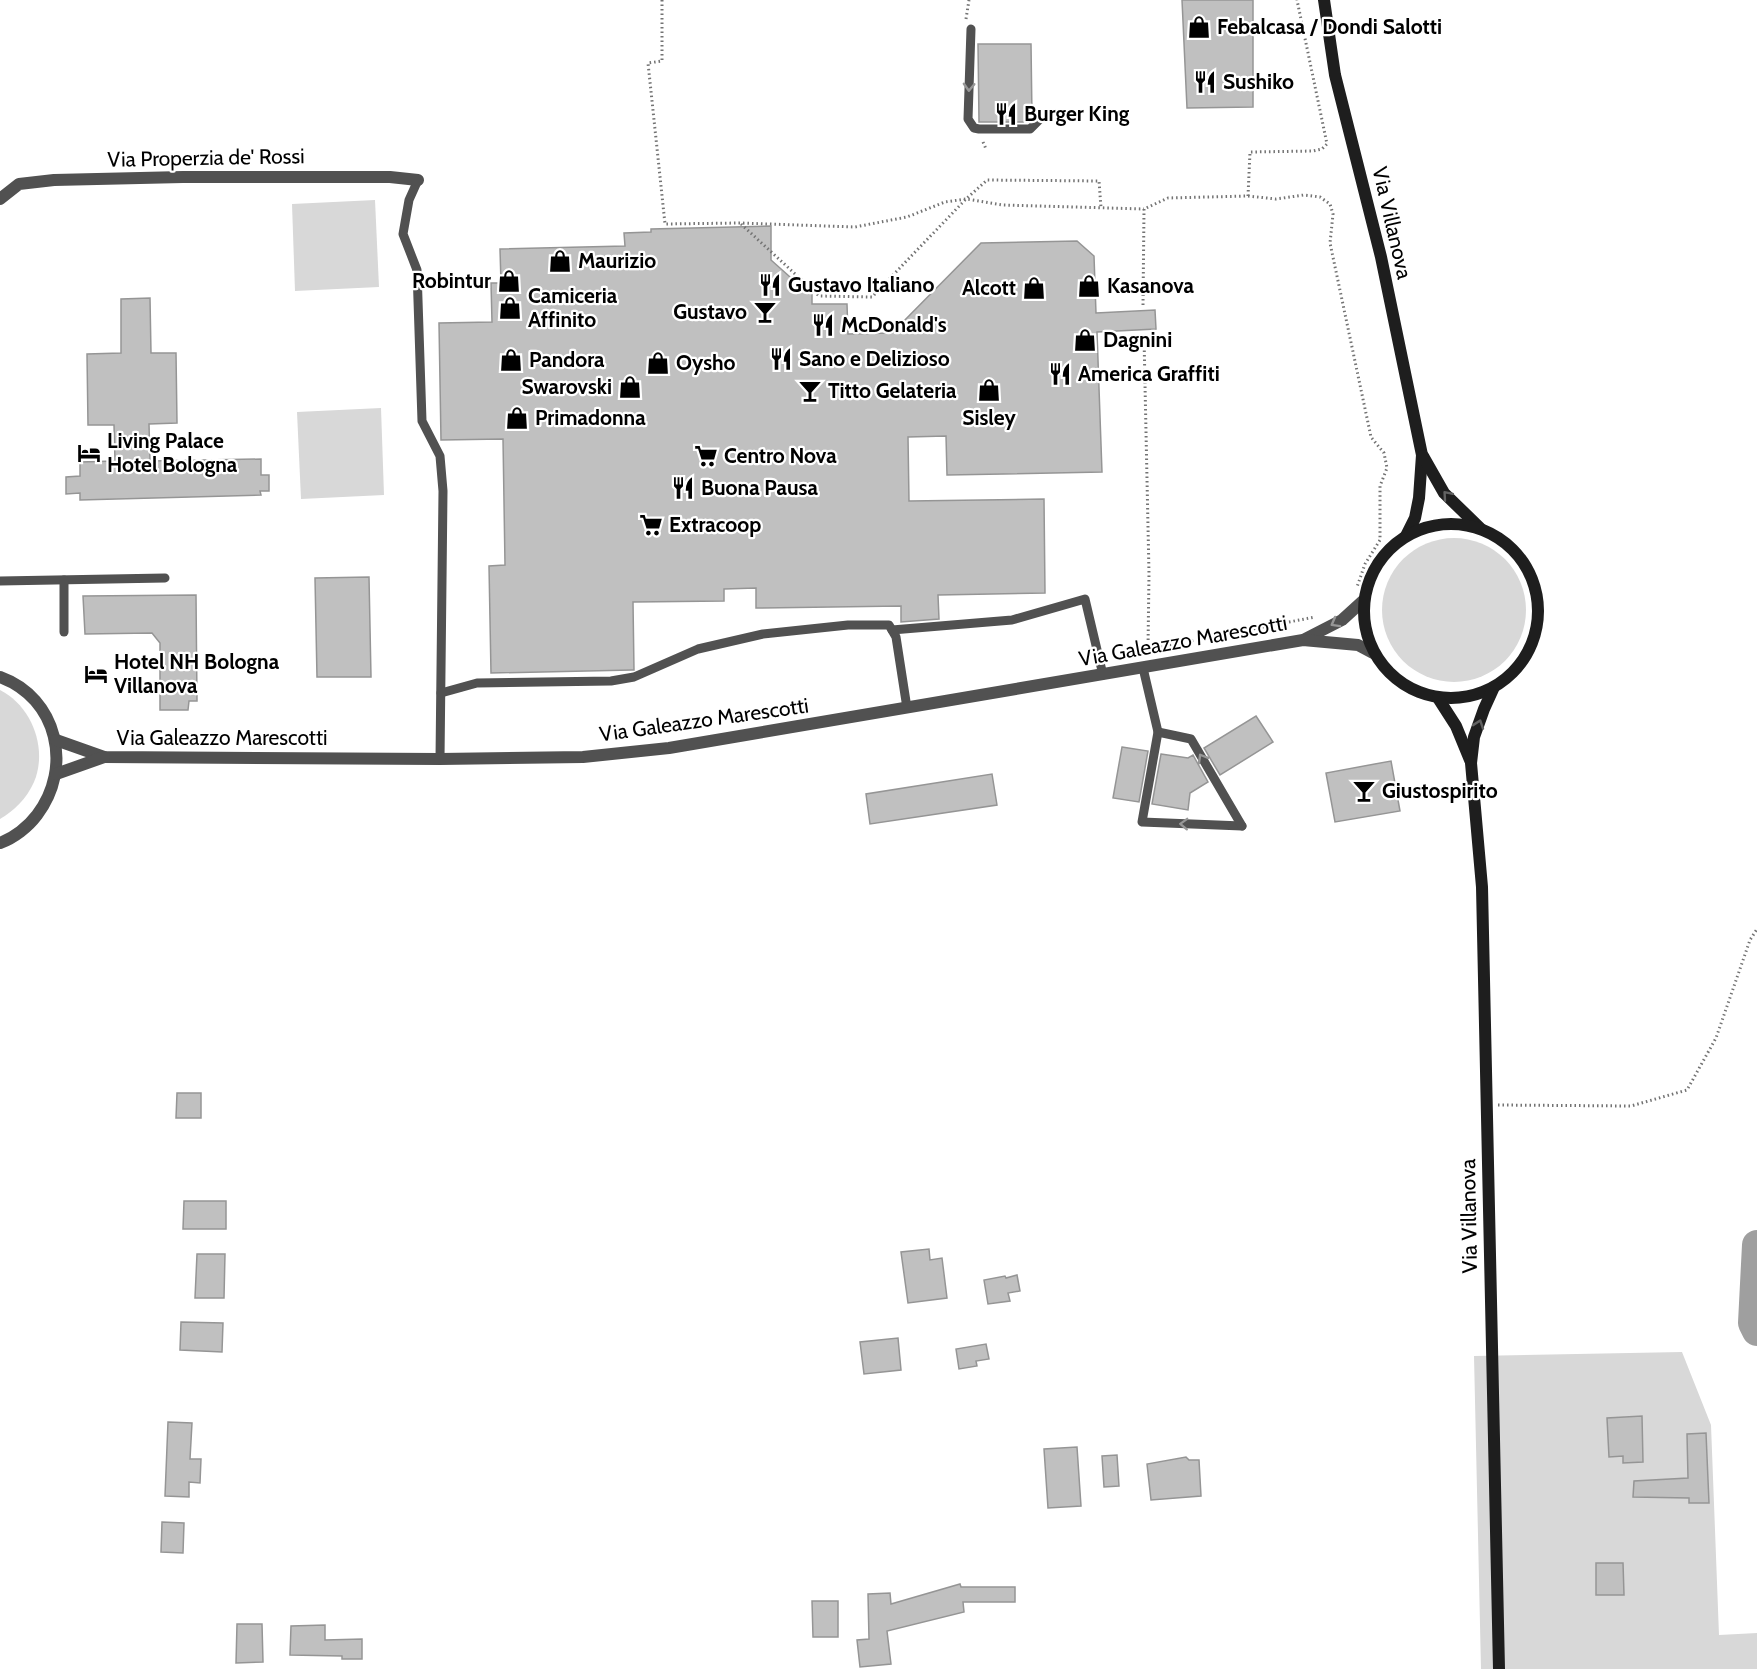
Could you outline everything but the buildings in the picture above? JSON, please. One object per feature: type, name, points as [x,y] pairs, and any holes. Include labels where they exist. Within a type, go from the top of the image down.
[{"type":"main road","name":"Via Villanova","points":[[1324,0],[1335,75],[1382,257],[1422,455],[1419,498],[1415,518],[1406,536]]},
{"type":"main road","name":"Via Villanova","points":[[1422,455],[1444,493],[1481,529]]},
{"type":"main road","points":[[1456,524],[1481,529],[1503,541],[1520,558],[1532,580],[1538,604],[1536,628],[1528,652],[1514,672],[1494,687],[1467,697],[1438,698],[1417,692],[1399,682],[1373,653],[1364,624],[1364,600],[1371,575],[1386,553],[1406,536],[1430,526],[1456,524]]},
{"type":"main road","name":"Via Villanova","points":[[1494,687],[1474,737],[1471,763],[1482,887],[1499,1669]]},
{"type":"main road","name":"Via Villanova","points":[[1438,698],[1456,726],[1471,763]]},
{"type":"street","name":"Via Properzia de' Rossi","points":[[0,199],[19,184],[54,180],[183,177],[390,177],[418,180]]},
{"type":"street","name":"Via Galeazzo Marescotti","points":[[1303,640],[1342,620],[1364,600]]},
{"type":"street","name":"Via Galeazzo Marescotti","points":[[56,774],[104,758],[583,757],[669,748],[1303,640],[1358,645],[1373,653]]},
{"type":"street","points":[[0,677],[11,681],[31,696],[46,716],[56,740],[58,757],[56,774],[47,802],[29,826],[0,843]]},
{"type":"street","name":"Via Galeazzo Marescotti","points":[[56,740],[104,758]]},
{"type":"lane","points":[[971,29],[968,119],[970,123],[974,128],[979,129],[1030,129],[1039,120]]},
{"type":"lane","points":[[418,180],[410,200],[403,234],[417,270],[422,422],[440,456],[443,491],[440,759]]},
{"type":"lane","points":[[0,581],[165,578]]},
{"type":"lane","points":[[64,580],[64,632]]},
{"type":"lane","points":[[892,630],[1012,620],[1084,599],[1102,675]]},
{"type":"lane","points":[[441,693],[477,683],[610,681],[634,677],[698,649],[763,634],[848,625],[889,625],[896,637],[907,708]]},
{"type":"lane","points":[[1143,668],[1158,732],[1142,822],[1242,826],[1191,738],[1158,732]]},
{"type":"path","points":[[662,0],[662,61],[648,63],[665,224],[740,223],[855,227],[907,217],[945,202],[966,199],[1003,205],[1144,209],[1168,198],[1248,196],[1276,198],[1304,195],[1320,197],[1330,204],[1333,214],[1330,243],[1348,336],[1371,437],[1384,453],[1387,468],[1380,486],[1380,540],[1365,564],[1355,590]]},
{"type":"path","points":[[1248,196],[1250,152],[1256,150],[1313,151],[1327,144],[1297,0]]},
{"type":"path","points":[[740,223],[819,296],[872,297],[987,180],[1099,181],[1101,208]]},
{"type":"path","points":[[1143,305],[1144,209]]},
{"type":"path","points":[[1144,337],[1149,574],[1148,648],[1323,615]]},
{"type":"path","points":[[1486,1105],[1631,1106],[1687,1090],[1716,1038],[1750,940],[1757,929]]},
{"type":"shaded area","points":[[375,200],[379,287],[295,291],[292,204]]},
{"type":"shaded area","points":[[381,408],[384,495],[301,499],[297,412]]},
{"type":"shaded area","points":[[1454,538],[1482,543],[1505,559],[1521,582],[1526,610],[1521,638],[1505,661],[1482,677],[1454,682],[1426,677],[1403,661],[1387,638],[1382,610],[1387,582],[1403,559],[1426,543]]},
{"type":"shaded area","points":[[0,690],[21,706],[29,717],[38,743],[39,756],[38,769],[28,793],[15,808],[0,819]]},
{"type":"shaded area","points":[[1682,1352],[1711,1425],[1719,1635],[1757,1633],[1757,1669],[1481,1669],[1474,1356]]},
{"type":"waterway","points":[[1757,1245],[1753,1323],[1757,1331]]},
{"type":"place","name":"Febalcasa / Dondi Salotti","points":[[1199,27]]},
{"type":"place","name":"Sushiko","points":[[1205,82]]},
{"type":"place","name":"Burger King","points":[[1006,114]]},
{"type":"place","name":"Maurizio","points":[[560,261]]},
{"type":"place","name":"Robintur","points":[[509,281]]},
{"type":"place","name":"Gustavo Italiano","points":[[770,285]]},
{"type":"place","name":"Kasanova","points":[[1089,286]]},
{"type":"place","name":"Alcott","points":[[1034,288]]},
{"type":"place","name":"Camiceria Affinito","points":[[510,308]]},
{"type":"place","name":"Gustavo","points":[[765,312]]},
{"type":"place","name":"McDonald's","points":[[823,325]]},
{"type":"place","name":"Dagnini","points":[[1085,340]]},
{"type":"place","name":"Sano e Delizioso","points":[[781,359]]},
{"type":"place","name":"Pandora","points":[[511,360]]},
{"type":"place","name":"Oysho","points":[[658,363]]},
{"type":"place","name":"America Graffiti","points":[[1060,374]]},
{"type":"place","name":"Swarovski","points":[[630,387]]},
{"type":"place","name":"Sisley","points":[[989,390]]},
{"type":"place","name":"Titto Gelateria","points":[[810,391]]},
{"type":"place","name":"Primadonna","points":[[517,418]]},
{"type":"place","name":"Living Palace Hotel Bologna","points":[[89,453]]},
{"type":"place","name":"Centro Nova","points":[[706,456]]},
{"type":"place","name":"Buona Pausa","points":[[683,488]]},
{"type":"place","name":"Extracoop","points":[[651,525]]},
{"type":"place","name":"Hotel NH Bologna Villanova","points":[[96,674]]},
{"type":"place","name":"Giustospirito","points":[[1364,791]]}]
